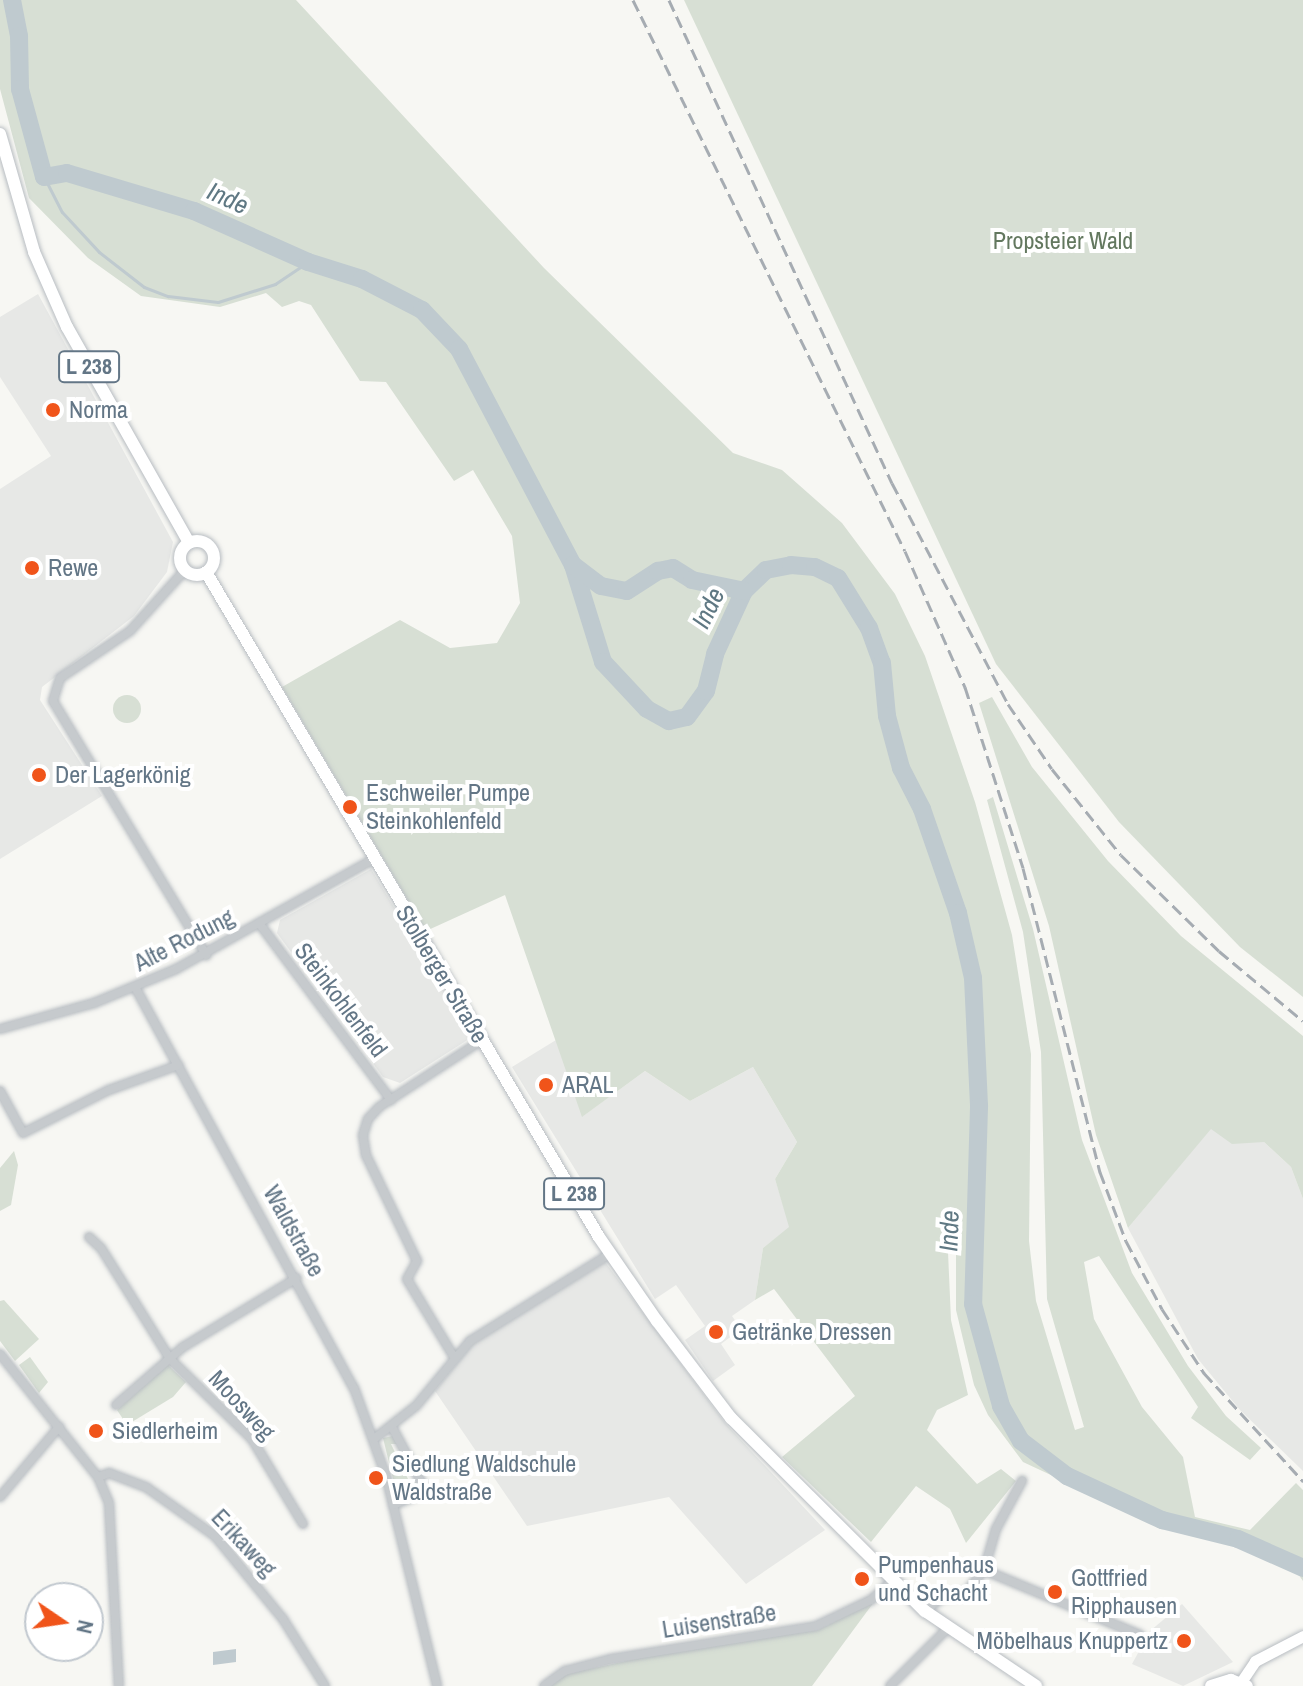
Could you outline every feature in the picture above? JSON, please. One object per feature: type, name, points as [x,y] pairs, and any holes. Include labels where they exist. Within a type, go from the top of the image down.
[{"type":"main road","name":"L 238","points":[[0,134],[34,252],[67,327],[189,543],[210,547],[213,563],[206,572]]},
{"type":"main road","points":[[189,543],[180,554],[185,570],[206,572]]},
{"type":"main road","name":"Stolberger Straße","points":[[206,572],[610,1254],[731,1418],[893,1580]]},
{"type":"main road","name":"L 238","points":[[893,1580],[947,1629],[1036,1686]]},
{"type":"main road","points":[[1211,1686],[1244,1684],[1255,1661],[1303,1636]]},
{"type":"street","points":[[185,570],[130,631],[60,678],[53,701],[206,955]]},
{"type":"street","name":"Alte Rodung","points":[[0,1029],[135,987],[206,955],[374,859]]},
{"type":"street","name":"Steinkohlenfeld","points":[[259,923],[391,1100]]},
{"type":"street","name":"Waldstraße","points":[[135,987],[297,1278],[354,1388],[374,1439],[393,1505],[437,1686]]},
{"type":"street","points":[[454,1357],[407,1279],[417,1261],[364,1144],[368,1119],[391,1100],[482,1040]]},
{"type":"street","points":[[0,1091],[23,1133],[109,1090],[179,1065]]},
{"type":"street","name":"Moosweg","points":[[89,1237],[101,1248],[170,1359],[252,1439],[303,1524]]},
{"type":"street","points":[[374,1439],[392,1427],[433,1387],[454,1357],[470,1341],[610,1254]]},
{"type":"street","points":[[116,1405],[170,1359],[297,1278]]},
{"type":"street","points":[[0,1354],[98,1477],[109,1503],[119,1686]]},
{"type":"street","points":[[0,1497],[59,1427]]},
{"type":"street","points":[[392,1427],[426,1491],[393,1505]]},
{"type":"street","name":"Erikaweg","points":[[98,1477],[109,1473],[146,1487],[215,1536],[283,1619],[325,1686]]},
{"type":"street","points":[[925,1611],[941,1598],[966,1593],[984,1570],[996,1529],[1022,1481]]},
{"type":"street","points":[[984,1570],[1140,1635]]},
{"type":"street","name":"Luisenstraße","points":[[544,1686],[565,1671],[611,1659],[816,1626],[871,1600],[893,1580]]},
{"type":"street","points":[[890,1686],[947,1629]]},
{"type":"shaded area","points":[[38,294],[173,542],[167,572],[134,616],[42,687],[40,700],[102,796],[0,859],[0,489],[51,456],[0,377],[0,317]]},
{"type":"shaded area","points":[[371,869],[472,1037],[400,1083],[383,1077],[277,933],[280,920]]},
{"type":"shaded area","points":[[556,1040],[583,1116],[645,1071],[690,1101],[753,1067],[797,1142],[775,1179],[790,1227],[763,1248],[755,1300],[732,1316],[741,1329],[721,1344],[735,1365],[713,1381],[685,1340],[705,1326],[676,1285],[655,1299],[512,1067]]},
{"type":"shaded area","points":[[1211,1128],[1264,1142],[1291,1167],[1303,1199],[1303,1471],[1240,1410],[1198,1359],[1128,1228]]},
{"type":"shaded area","points":[[605,1262],[725,1423],[825,1530],[746,1584],[669,1497],[527,1526],[435,1391],[473,1344]]},
{"type":"shaded area","points":[[1182,1604],[1233,1662],[1183,1686],[1132,1664],[1150,1631]]},
{"type":"shaded area","points":[[236,1649],[236,1662],[213,1665],[213,1652]]},
{"type":"green space","points":[[0,0],[296,0],[544,268],[733,453],[782,470],[842,523],[895,594],[925,656],[975,802],[1012,935],[1031,1054],[1029,1241],[1036,1301],[1075,1430],[1084,1427],[1047,1299],[1041,1052],[1023,932],[987,800],[993,797],[1033,929],[1082,1140],[1132,1273],[1188,1366],[1226,1416],[1261,1448],[1250,1460],[1191,1418],[1198,1407],[1099,1256],[1084,1262],[1094,1319],[1142,1407],[1183,1457],[1195,1517],[1250,1530],[1296,1483],[1303,1490],[1303,1581],[1291,1564],[1239,1544],[1160,1526],[1023,1462],[988,1415],[974,1385],[956,1310],[956,1225],[947,1229],[951,1320],[968,1395],[937,1410],[927,1430],[977,1484],[1001,1469],[1016,1481],[966,1543],[950,1509],[916,1486],[871,1542],[782,1457],[855,1396],[774,1289],[755,1300],[763,1248],[789,1227],[775,1179],[797,1142],[753,1067],[690,1101],[645,1071],[582,1117],[505,895],[426,931],[282,687],[400,620],[450,648],[497,643],[520,603],[512,536],[473,470],[454,481],[386,382],[360,381],[311,305],[299,301],[282,307],[266,293],[220,307],[141,296],[88,258],[29,198],[0,89]]},
{"type":"green space","name":"Propsteier Wald","points":[[684,0],[1303,0],[1303,997],[1240,947],[1119,822],[996,664]]},
{"type":"green space","points":[[127,695],[137,699],[141,709],[137,719],[127,723],[117,719],[113,709],[117,699]]},
{"type":"green space","points":[[992,697],[1032,767],[1108,861],[1181,936],[1303,1036],[1303,1199],[1291,1167],[1264,1142],[1232,1144],[1211,1129],[1128,1228],[1096,1135],[1049,926],[979,703]]},
{"type":"green space","points":[[14,1151],[18,1165],[11,1205],[0,1211],[0,1168]]},
{"type":"green space","points":[[4,1300],[39,1339],[15,1361],[0,1341],[0,1301]]},
{"type":"green space","points":[[30,1357],[48,1382],[39,1393],[19,1365]]},
{"type":"green space","points":[[168,1365],[186,1382],[173,1397],[127,1425],[117,1410]]},
{"type":"green space","points":[[393,1436],[398,1444],[391,1444],[408,1479],[420,1484],[416,1491],[397,1495],[383,1438]]},
{"type":"green space","points":[[874,1602],[812,1686],[551,1686],[566,1674],[649,1656],[818,1630]]},
{"type":"waterway","name":"Inde","points":[[12,0],[19,36],[20,89],[44,177],[67,173],[194,211],[308,262],[362,279],[422,310],[459,349],[573,565],[603,662],[647,709],[669,721],[687,717],[706,691],[715,654],[744,591],[766,570],[791,565],[815,567],[838,578],[869,628],[882,663],[887,716],[901,768],[922,809],[958,913],[973,978],[979,1107],[973,1304],[1001,1406],[1021,1441],[1067,1476],[1162,1520],[1238,1539],[1303,1568]]},
{"type":"waterway","points":[[44,177],[62,212],[99,252],[144,287],[168,296],[218,302],[275,284],[308,262]]},
{"type":"waterway","points":[[573,565],[601,586],[627,591],[658,571],[673,568],[692,580],[744,591]]},
{"type":"railway","points":[[633,0],[905,551],[965,687],[1023,868],[1100,1172],[1126,1241],[1162,1309],[1204,1373],[1303,1481]]},
{"type":"railway","points":[[669,0],[892,483],[1008,704],[1052,769],[1121,855],[1219,951],[1303,1021]]},
{"type":"place","name":"Norma","points":[[53,410]]},
{"type":"place","name":"Rewe","points":[[32,568]]},
{"type":"place","name":"Der Lagerkönig","points":[[39,775]]},
{"type":"place","name":"Eschweiler Pumpe Steinkohlenfeld","points":[[350,807]]},
{"type":"place","name":"ARAL","points":[[546,1085]]},
{"type":"place","name":"Getränke Dressen","points":[[716,1332]]},
{"type":"place","name":"Siedlerheim","points":[[96,1431]]},
{"type":"place","name":"Siedlung Waldschule Waldstraße","points":[[376,1478]]},
{"type":"place","name":"Pumpenhaus und Schacht","points":[[862,1579]]},
{"type":"place","name":"Gottfried Ripphausen","points":[[1055,1592]]},
{"type":"place","name":"Möbelhaus Knuppertz","points":[[1184,1641]]}]
